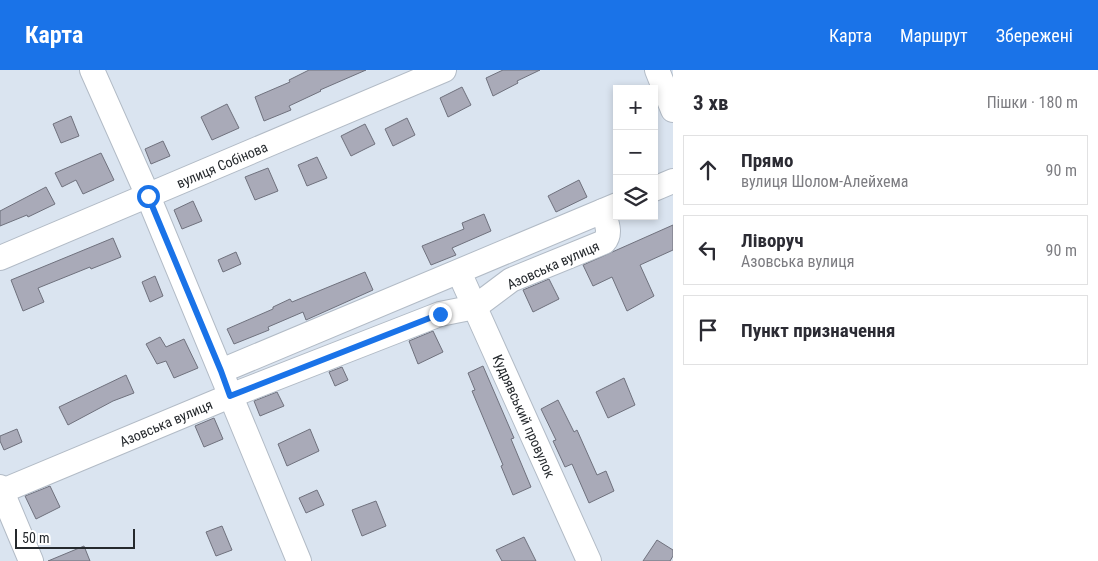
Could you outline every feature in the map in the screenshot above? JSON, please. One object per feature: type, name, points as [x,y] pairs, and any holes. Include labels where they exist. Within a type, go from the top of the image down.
[{"type":"street","points":[[92,70],[148,196],[299,561]]},
{"type":"street","name":"вулиця Собінова","points":[[0,258],[444,70]]},
{"type":"street","points":[[657,70],[673,110]]},
{"type":"street","points":[[658,187],[673,181]]},
{"type":"street","name":"Азовська вулиця","points":[[1,490],[230,396],[440,314],[475,307],[511,280],[604,242],[609,232],[610,208],[221,371]]},
{"type":"street","name":"Кудрявський провулок","points":[[459,272],[589,561]]},
{"type":"street","points":[[1,490],[31,561]]},
{"type":"building","points":[[309,70],[366,70],[320,90],[289,106],[291,110],[264,121],[255,97],[290,82],[289,80]]},
{"type":"building","points":[[503,70],[540,70],[517,81],[518,83],[493,96],[486,78]]},
{"type":"building","points":[[462,87],[471,105],[448,117],[440,98]]},
{"type":"building","points":[[227,104],[239,128],[212,140],[201,117]]},
{"type":"building","points":[[71,116],[79,136],[61,143],[53,124]]},
{"type":"building","points":[[407,118],[415,135],[393,146],[385,129]]},
{"type":"building","points":[[365,124],[375,144],[351,156],[341,136]]},
{"type":"building","points":[[163,141],[170,156],[151,164],[145,149]]},
{"type":"building","points":[[101,153],[114,180],[83,194],[76,180],[62,187],[55,173]]},
{"type":"building","points":[[317,157],[327,178],[307,186],[298,165]]},
{"type":"building","points":[[268,168],[278,191],[255,200],[245,177]]},
{"type":"building","points":[[579,180],[587,197],[556,212],[548,196]]},
{"type":"building","points":[[46,187],[55,204],[28,217],[27,215],[0,226],[0,211]]},
{"type":"building","points":[[193,201],[202,221],[182,229],[174,210]]},
{"type":"building","points":[[484,214],[491,231],[452,248],[456,255],[431,265],[422,246],[464,229],[462,223]]},
{"type":"building","points":[[673,225],[673,250],[640,265],[654,296],[627,311],[612,277],[593,286],[583,265]]},
{"type":"building","points":[[113,238],[121,257],[38,288],[44,302],[23,311],[11,280]]},
{"type":"building","points":[[236,252],[241,264],[223,272],[218,260]]},
{"type":"building","points":[[365,272],[373,290],[306,320],[303,312],[268,327],[269,330],[234,344],[227,329],[273,309],[273,307],[290,299],[292,302]]},
{"type":"building","points":[[155,276],[163,296],[150,302],[142,282]]},
{"type":"building","points":[[549,279],[559,299],[533,312],[523,290]]},
{"type":"building","points":[[433,331],[443,352],[418,364],[409,341]]},
{"type":"building","points":[[160,337],[166,347],[184,339],[198,368],[174,378],[166,361],[157,364],[146,344]]},
{"type":"building","points":[[483,366],[514,438],[511,439],[531,487],[513,495],[501,466],[503,465],[472,391],[475,390],[468,373]]},
{"type":"building","points":[[342,367],[348,380],[335,386],[329,372]]},
{"type":"building","points":[[126,375],[134,393],[113,401],[68,425],[59,407]]},
{"type":"building","points":[[624,378],[635,405],[608,418],[596,392]]},
{"type":"building","points":[[277,392],[284,406],[260,416],[254,401]]},
{"type":"building","points":[[558,400],[574,432],[577,430],[597,475],[606,471],[614,491],[589,503],[572,464],[565,467],[553,441],[556,440],[541,409]]},
{"type":"building","points":[[214,418],[223,439],[204,447],[195,426]]},
{"type":"building","points":[[17,429],[22,442],[4,450],[0,436]]},
{"type":"building","points":[[310,429],[319,451],[287,466],[278,444]]},
{"type":"building","points":[[50,486],[60,507],[36,519],[25,496]]},
{"type":"building","points":[[317,490],[324,505],[306,513],[299,498]]},
{"type":"building","points":[[376,501],[386,526],[362,536],[352,510]]},
{"type":"building","points":[[222,526],[232,550],[216,556],[206,532]]},
{"type":"building","points":[[524,537],[536,561],[502,561],[496,550]]},
{"type":"building","points":[[657,540],[673,550],[673,556],[670,561],[643,561]]},
{"type":"building","points":[[84,546],[90,561],[48,561]]},
{"type":"route","points":[[148,196],[230,396],[440,314]]}]
